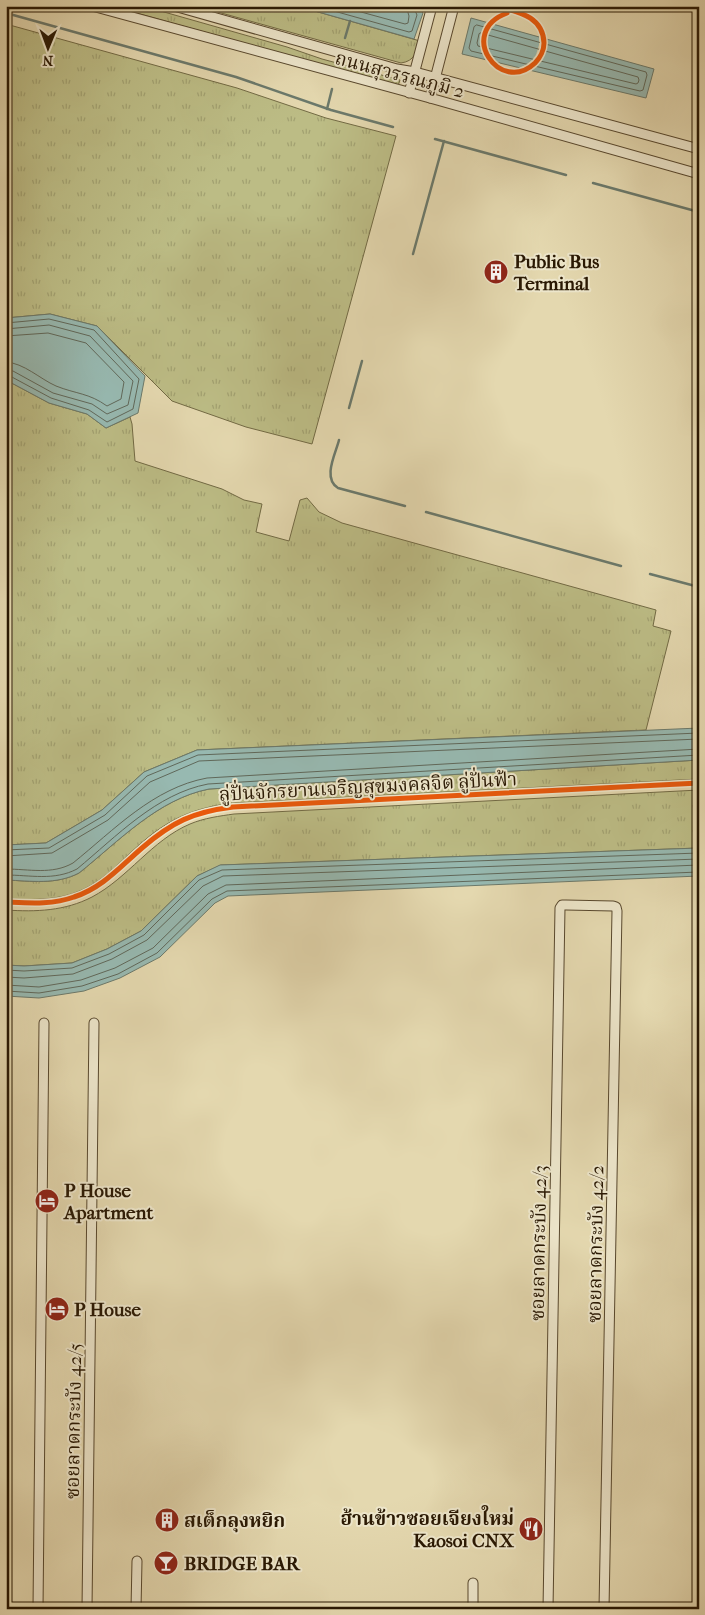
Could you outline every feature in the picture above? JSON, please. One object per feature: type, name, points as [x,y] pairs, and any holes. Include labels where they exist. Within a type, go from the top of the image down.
[{"type":"street","name":"ถนนสุวรรณภูมิ 2","points":[[92,6],[699,174]]},
{"type":"street","name":"ถนนสุวรรณภูมิ 2","points":[[174,6],[387,66],[699,149]]},
{"type":"street","points":[[409,93],[432,6]]},
{"type":"street","points":[[430,98],[454,6]]},
{"type":"street","name":"ซอยลาดกระบัง 42/3","points":[[548,1609],[560,908],[566,904],[590,906]]},
{"type":"street","name":"ซอยลาดกระบัง 42/2","points":[[590,906],[613,906],[616,907],[617,911],[604,1609]]},
{"type":"street","points":[[38,1609],[44,1023]]},
{"type":"street","name":"ซอยลาดกระบัง 42/5","points":[[87,1609],[94,1023]]},
{"type":"street","points":[[136,1609],[137,1561]]},
{"type":"street","points":[[473,1583],[473,1609]]},
{"type":"green space","points":[[111,6],[143,6],[400,80],[398,86]]},
{"type":"green space","points":[[196,6],[297,6],[420,41],[412,58],[401,63]]},
{"type":"green space","points":[[6,24],[237,88],[326,118],[396,136],[312,444],[246,427],[172,401],[97,326],[50,314],[6,318]]},
{"type":"green space","points":[[6,380],[49,403],[87,414],[106,428],[130,417],[135,461],[222,489],[244,500],[262,504],[256,532],[289,541],[300,500],[307,498],[319,512],[342,523],[656,610],[653,626],[671,631],[646,730],[197,750],[144,772],[102,810],[46,843],[6,845]]},
{"type":"green space","points":[[699,760],[699,779],[219,805],[193,812],[171,822],[149,837],[102,878],[78,892],[48,899],[6,899],[6,880],[52,881],[79,873],[124,835],[156,812],[190,794],[209,789]]},
{"type":"green space","points":[[699,790],[699,848],[221,865],[197,876],[141,931],[107,949],[72,963],[24,966],[6,965],[6,910],[50,910],[82,902],[117,880],[164,839],[190,824],[206,819],[234,814]]},
{"type":"water","points":[[297,6],[416,6],[423,13],[414,39]]},
{"type":"water","points":[[471,18],[654,69],[646,98],[462,54]]},
{"type":"water","points":[[50,314],[97,326],[145,376],[138,413],[106,428],[87,414],[49,403],[6,380],[6,318]]},
{"type":"water","points":[[699,728],[699,760],[209,789],[190,794],[156,812],[124,835],[79,873],[52,881],[6,880],[6,845],[46,843],[102,810],[144,772],[197,750]]},
{"type":"water","points":[[699,848],[699,876],[228,896],[215,903],[160,957],[120,978],[84,991],[39,998],[6,996],[6,965],[24,966],[72,963],[107,949],[141,931],[197,876],[220,865]]},
{"type":"pier","points":[[488,20],[495,23],[491,27],[487,38],[487,50],[494,61],[502,66],[487,62],[481,51],[480,37]]},
{"type":"pier","points":[[539,35],[547,37],[547,46],[543,59],[535,68],[528,72],[514,69],[530,62],[536,55]]},
{"type":"waterway","points":[[6,13],[236,77],[331,110],[393,127]]},
{"type":"waterway","points":[[345,38],[350,21]]},
{"type":"waterway","points":[[327,109],[332,89]]},
{"type":"waterway","points":[[435,139],[566,175]]},
{"type":"waterway","points":[[413,254],[444,141]]},
{"type":"waterway","points":[[593,183],[699,212]]},
{"type":"waterway","points":[[349,408],[362,361]]},
{"type":"waterway","points":[[339,440],[330,472],[333,484],[338,488],[405,506]]},
{"type":"waterway","points":[[426,512],[621,566]]},
{"type":"waterway","points":[[650,574],[699,587]]},
{"type":"cycle path","points":[[497,6],[528,17],[534,21],[543,34],[544,46],[540,56],[535,63],[522,71],[509,72],[497,67],[489,57],[484,46],[485,33],[492,22],[507,13]]},
{"type":"cycle path","name":"ลู่ปั่นจักรยานเจริญสุขมงคลจิต ลู่ปั่นฟ้า","points":[[6,902],[49,902],[66,900],[84,893],[102,883],[163,831],[195,815],[219,809],[699,783]]},
{"type":"place","name":"Public Bus Terminal","points":[[496,272]]},
{"type":"place","name":"P House Apartment","points":[[47,1201]]},
{"type":"place","name":"P House","points":[[57,1309]]},
{"type":"place","name":"สเต็กลุงหยิก","points":[[167,1520]]},
{"type":"place","name":"ฮ้านข้าวซอยเจียงใหม่ Kaosoi CNX","points":[[531,1529]]},
{"type":"place","name":"BRIDGE BAR","points":[[166,1563]]}]
